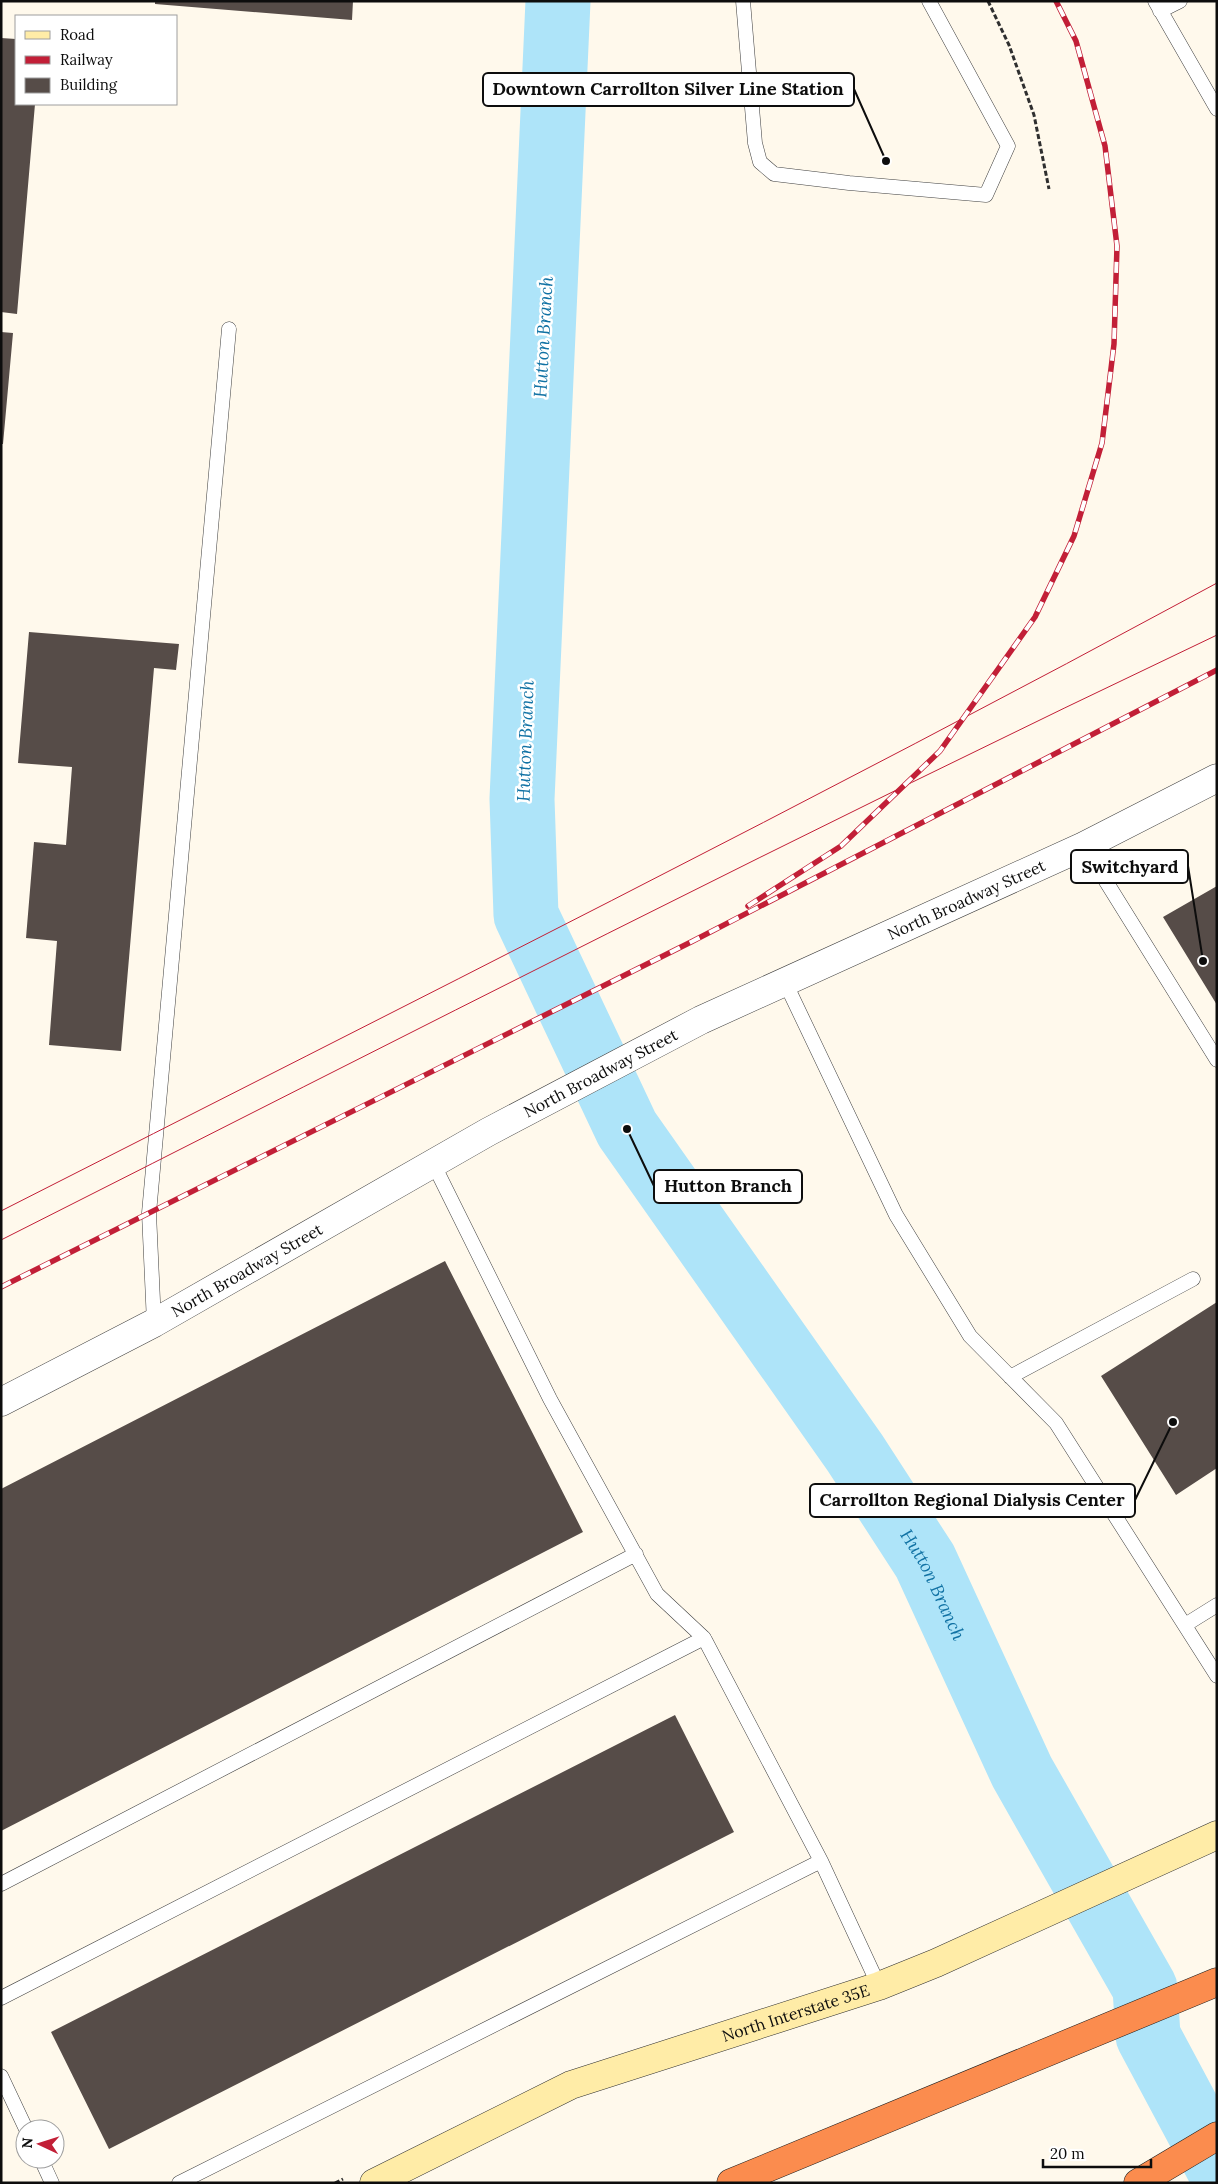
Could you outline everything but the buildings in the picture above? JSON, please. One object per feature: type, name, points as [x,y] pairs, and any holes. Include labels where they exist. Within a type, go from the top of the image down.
[{"type":"highway","points":[[731,2183],[1217,1982]]},
{"type":"highway","points":[[1138,2183],[1217,2136]]},
{"type":"main road","name":"North Interstate 35E","points":[[374,2183],[572,2084],[879,1986],[1210,1838]]},
{"type":"street","name":"North Broadway Street","points":[[1,1402],[154,1323],[488,1132],[701,1020],[1084,846],[1217,778]]},
{"type":"lane","points":[[743,1],[754,143],[760,162],[774,174],[849,183],[986,195],[1008,146],[929,1]]},
{"type":"lane","points":[[1180,1],[1158,6],[1217,109]]},
{"type":"lane","points":[[154,1323],[149,1213],[229,330]]},
{"type":"lane","points":[[1084,846],[1217,1060]]},
{"type":"lane","points":[[785,982],[896,1215],[970,1336],[1056,1423],[1217,1676]]},
{"type":"lane","points":[[433,1163],[550,1399],[657,1594],[704,1638],[821,1861],[879,1986]]},
{"type":"lane","points":[[1010,1377],[1193,1278]]},
{"type":"lane","points":[[1,1884],[636,1554]]},
{"type":"lane","points":[[1185,1625],[1217,1605]]},
{"type":"lane","points":[[1,1998],[704,1638]]},
{"type":"lane","points":[[179,2183],[821,1861]]},
{"type":"lane","points":[[1,2076],[21,2119]]},
{"type":"lane","points":[[46,2169],[52,2183]]},
{"type":"path","points":[[988,1],[1009,45],[1034,115],[1049,189]]},
{"type":"waterway","name":"Hutton Branch","points":[[558,1],[522,799],[526,915],[627,1129],[855,1453],[925,1561],[1022,1772],[1145,1988],[1148,2036],[1217,2165]]},
{"type":"tram line","points":[[1,1211],[459,979],[915,744],[1217,583]]},
{"type":"tram line","points":[[1,1240],[759,858],[1217,635]]},
{"type":"railway","points":[[748,906],[841,846],[940,751],[1035,617],[1074,536],[1102,443],[1114,344],[1117,246],[1105,146],[1076,41],[1056,1]]},
{"type":"railway","points":[[1,1287],[691,942],[1217,670]]},
{"type":"place","name":"Downtown Carrollton Silver Line Station","points":[[886,161]]},
{"type":"place","name":"Switchyard","points":[[1203,961]]},
{"type":"place","name":"Hutton Branch","points":[[627,1129]]},
{"type":"place","name":"Carrollton Regional Dialysis Center","points":[[1173,1422]]}]
